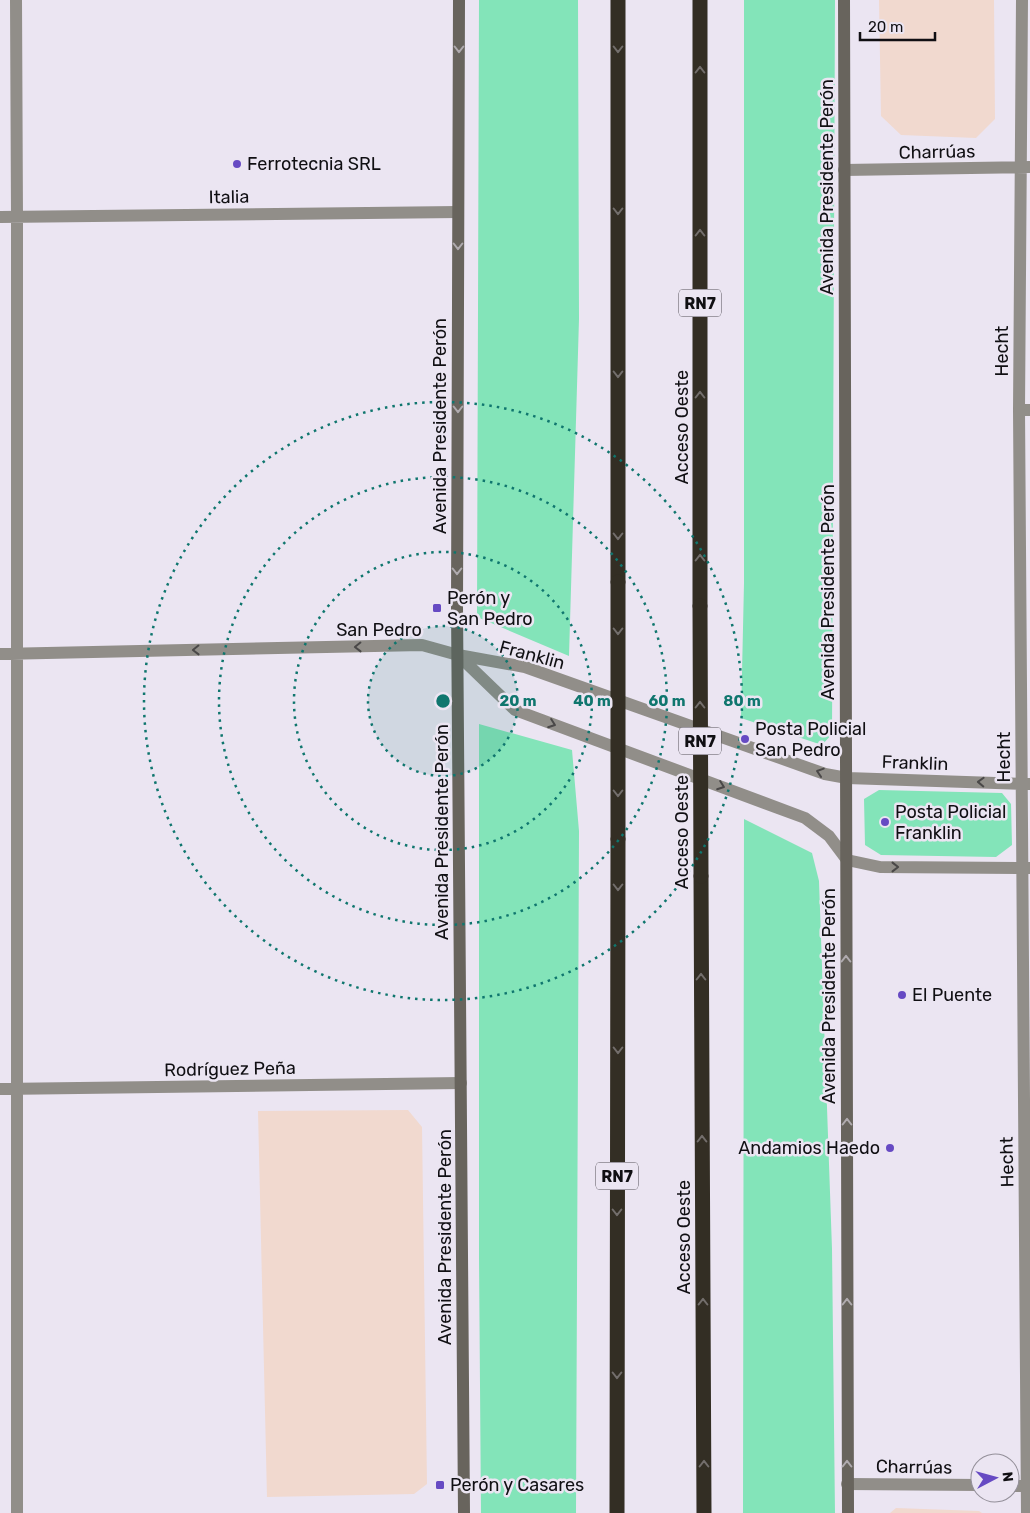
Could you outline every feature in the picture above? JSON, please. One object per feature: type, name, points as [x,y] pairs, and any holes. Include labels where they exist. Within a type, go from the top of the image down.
[{"type":"highway","name":"RN7","points":[[617,1513],[618,0]]},
{"type":"highway","name":"Acceso Oeste","points":[[700,0],[700,606],[704,1513]]},
{"type":"street","points":[[16,0],[16,1513]]},
{"type":"street","name":"Avenida Presidente Perón","points":[[459,0],[458,655],[464,1513]]},
{"type":"street","name":"Avenida Presidente Perón","points":[[844,0],[848,1513]]},
{"type":"street","name":"Hecht","points":[[1022,0],[1025,167],[1027,1513]]},
{"type":"street","name":"Charrúas","points":[[844,170],[1025,167]]},
{"type":"street","name":"Italia","points":[[0,216],[458,212]]},
{"type":"street","name":"San Pedro","points":[[0,654],[422,645],[458,655],[515,710],[805,818],[829,836],[847,860]]},
{"type":"street","name":"Franklin","points":[[458,655],[525,667],[825,774],[847,778],[1026,784]]},
{"type":"street","points":[[847,860],[880,867],[1026,868]]},
{"type":"street","name":"Rodríguez Peña","points":[[0,1089],[461,1083]]},
{"type":"street","name":"Charrúas","points":[[848,1484],[970,1485]]},
{"type":"shaded area","points":[[879,0],[994,0],[995,119],[976,138],[901,135],[881,116]]},
{"type":"shaded area","points":[[408,1110],[422,1127],[427,1484],[414,1494],[267,1497],[258,1111]]},
{"type":"shaded area","points":[[896,1508],[979,1511],[982,1513],[890,1513]]},
{"type":"green space","points":[[479,0],[578,0],[579,319],[569,656],[477,617]]},
{"type":"green space","points":[[744,0],[835,0],[832,734],[822,745],[741,718],[744,583]]},
{"type":"green space","points":[[479,724],[572,750],[579,831],[576,1513],[481,1513]]},
{"type":"green space","points":[[879,790],[1002,793],[1011,804],[1012,845],[996,857],[881,855],[865,845],[864,799]]},
{"type":"green space","points":[[744,819],[812,853],[819,881],[832,1249],[835,1513],[743,1513]]},
{"type":"place","name":"Ferrotecnia SRL","points":[[237,164]]},
{"type":"place","name":"Perón y San Pedro","points":[[437,608]]},
{"type":"place","name":"Posta Policial San Pedro","points":[[745,739]]},
{"type":"place","name":"Posta Policial Franklin","points":[[885,822]]},
{"type":"place","name":"El Puente","points":[[902,995]]},
{"type":"place","name":"Andamios Haedo","points":[[890,1148]]},
{"type":"place","name":"Perón y Casares","points":[[440,1485]]}]
